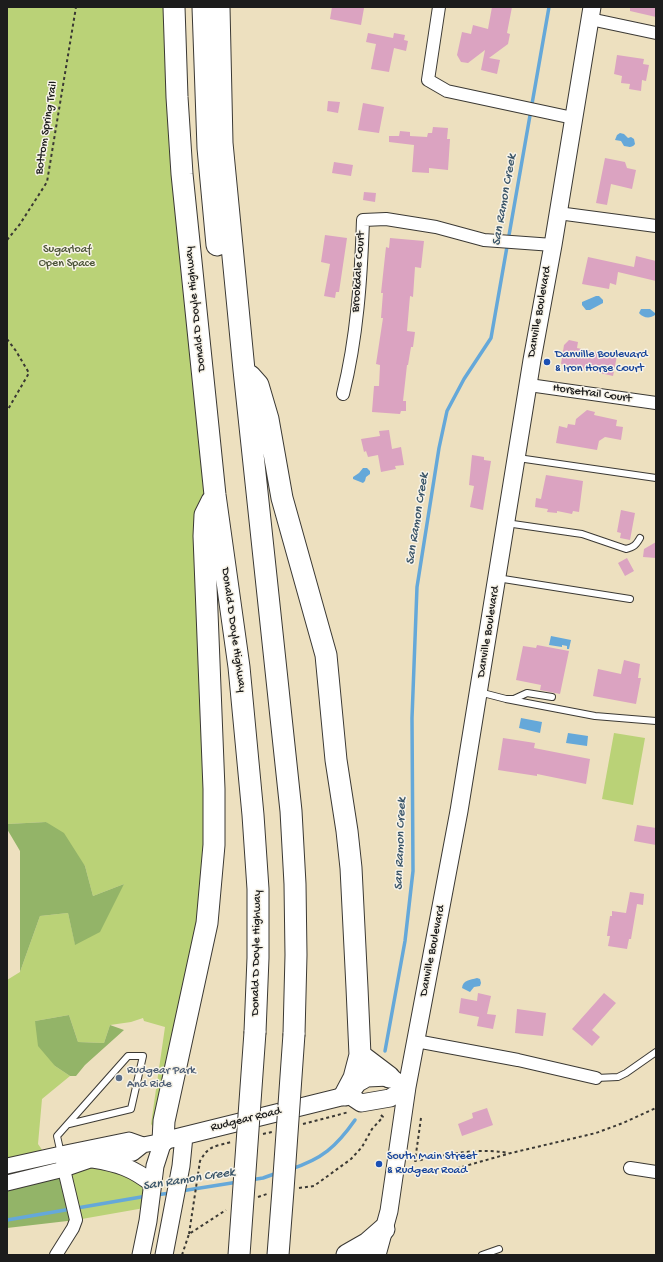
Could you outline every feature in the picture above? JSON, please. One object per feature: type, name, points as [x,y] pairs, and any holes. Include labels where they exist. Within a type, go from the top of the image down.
[{"type":"highway","name":"Donald D Doyle Highway","points":[[174,7],[177,97],[182,174],[215,495],[239,667],[253,815],[258,897],[258,958],[255,1032],[239,1255]]},
{"type":"highway","points":[[203,7],[208,148],[219,263],[236,293]]},
{"type":"highway","points":[[219,7],[222,143],[236,293],[291,811],[296,892],[294,1034],[278,1255]]},
{"type":"highway","points":[[244,370],[258,385],[268,419],[282,498],[326,655],[336,760],[351,868],[360,1055],[354,1078],[347,1095]]},
{"type":"highway","points":[[163,1141],[164,1121],[207,923],[214,844],[214,789],[204,536],[205,515],[215,495]]},
{"type":"highway","points":[[360,1055],[389,1077]]},
{"type":"highway","points":[[347,1255],[368,1243],[384,1228]]},
{"type":"main road","name":"Danville Boulevard","points":[[377,1255],[389,1211],[407,1087],[459,811],[532,360],[591,13]]},
{"type":"main road","points":[[389,1077],[407,1087],[390,1098],[361,1103],[347,1095],[358,1083],[367,1078],[389,1077]]},
{"type":"main road","name":"Rudgear Road","points":[[163,1141],[347,1095]]},
{"type":"main road","points":[[164,1255],[181,1166],[184,1136]]},
{"type":"main road","points":[[141,1255],[148,1221],[155,1166],[163,1141]]},
{"type":"main road","points":[[94,1153],[109,1162],[129,1168],[141,1174],[153,1184]]},
{"type":"street","points":[[439,7],[428,80],[447,91],[573,118]]},
{"type":"street","points":[[591,13],[656,33]]},
{"type":"street","points":[[558,213],[656,226]]},
{"type":"street","name":"Brookdale Court","points":[[343,394],[350,365],[360,280],[363,220],[386,219],[436,227],[484,240],[552,245]]},
{"type":"street","name":"Horsetrail Court","points":[[529,385],[656,403]]},
{"type":"street","points":[[416,1041],[518,1060],[596,1078]]},
{"type":"street","name":"Rudgear Road","points":[[7,1166],[61,1154],[133,1153],[143,1145],[163,1141]]},
{"type":"street","name":"Rudgear Road","points":[[7,1183],[64,1169],[94,1153]]},
{"type":"street","points":[[56,1255],[73,1228],[76,1220],[61,1154]]},
{"type":"street","points":[[630,1168],[656,1172]]},
{"type":"lane","points":[[516,458],[656,478]]},
{"type":"lane","points":[[506,523],[582,534],[626,549],[631,548],[640,538]]},
{"type":"lane","points":[[497,578],[630,599]]},
{"type":"lane","points":[[479,692],[506,699],[595,716],[656,721]]},
{"type":"lane","points":[[506,699],[514,699],[527,692],[552,697]]},
{"type":"lane","points":[[596,1078],[618,1077],[626,1074],[656,1052]]},
{"type":"lane","points":[[61,1154],[57,1136],[128,1056],[143,1056],[131,1109],[68,1124]]},
{"type":"lane","points":[[482,1255],[499,1249]]},
{"type":"path","name":"Bottom Spring Trail","points":[[7,240],[20,224],[47,182],[76,7]]},
{"type":"path","points":[[7,339],[29,373],[7,411]]},
{"type":"path","points":[[450,1170],[512,1153],[596,1133],[656,1108]]},
{"type":"path","points":[[421,1118],[415,1161],[465,1151],[481,1150],[512,1153]]},
{"type":"path","points":[[189,1234],[200,1169]]},
{"type":"green space","name":"Sugarloaf Open Space","points":[[7,7],[174,7],[215,495],[214,845],[163,1141],[151,1124],[165,1027],[144,1021],[143,1018],[131,1022],[110,1025],[104,1043],[78,1042],[69,1015],[35,1021],[55,1066],[70,1076],[42,1099],[38,1144],[47,1157],[7,1166],[7,980],[20,972],[40,916],[68,913],[75,944],[124,884],[93,896],[85,866],[46,822],[7,824]]},
{"type":"green space","points":[[614,733],[645,738],[633,805],[602,799]]},
{"type":"green space","points":[[46,822],[64,833],[85,866],[93,896],[124,884],[100,932],[75,945],[68,913],[40,916],[20,972],[20,851],[7,829],[7,824]]},
{"type":"green space","points":[[69,1015],[78,1042],[104,1043],[110,1025],[124,1030],[85,1065],[76,1076],[70,1076],[55,1066],[38,1046],[35,1021]]},
{"type":"green space","points":[[93,1159],[141,1174],[150,1207],[76,1220],[64,1169]]},
{"type":"green space","points":[[64,1169],[76,1220],[7,1228],[7,1183]]},
{"type":"water","points":[[620,133],[624,134],[628,138],[631,137],[634,139],[635,144],[632,147],[624,146],[621,141],[615,140],[617,135]]},
{"type":"water","points":[[599,296],[603,300],[603,303],[590,310],[586,310],[582,305],[582,302]]},
{"type":"water","points":[[641,309],[650,309],[655,313],[655,315],[645,317],[639,313]]},
{"type":"water","points":[[363,468],[367,468],[370,471],[370,474],[366,477],[363,483],[353,479],[353,477]]},
{"type":"water","points":[[551,636],[571,640],[569,649],[567,649],[567,646],[562,645],[562,647],[549,645]]},
{"type":"water","points":[[521,718],[542,722],[540,733],[519,728]]},
{"type":"water","points":[[568,733],[588,736],[587,746],[566,743]]},
{"type":"water","points":[[477,978],[480,979],[480,986],[474,987],[470,992],[462,988],[465,982]]},
{"type":"building","points":[[332,7],[364,8],[361,25],[330,19]]},
{"type":"building","points":[[492,7],[512,7],[507,33],[510,34],[508,44],[489,58],[500,60],[497,74],[481,70],[485,50],[468,63],[461,62],[457,55],[462,32],[471,34],[473,25],[488,29]]},
{"type":"building","points":[[630,7],[656,7],[656,17],[630,11]]},
{"type":"building","points":[[368,33],[393,38],[394,33],[405,35],[404,40],[408,41],[406,51],[394,48],[389,72],[371,69],[376,44],[366,42]]},
{"type":"building","points":[[617,55],[644,59],[643,64],[649,65],[646,81],[642,80],[641,91],[629,89],[630,84],[621,83],[622,76],[614,74]]},
{"type":"building","points":[[328,101],[340,102],[338,113],[327,111]]},
{"type":"building","points":[[363,103],[384,107],[379,133],[358,130]]},
{"type":"building","points":[[433,127],[448,128],[447,139],[450,139],[448,170],[429,168],[429,173],[412,172],[414,145],[389,142],[389,136],[399,136],[400,131],[410,132],[410,136],[427,137],[428,133],[432,133]]},
{"type":"building","points":[[605,158],[625,162],[627,168],[636,170],[632,189],[611,184],[607,205],[596,203]]},
{"type":"building","points":[[334,162],[353,165],[351,176],[332,173]]},
{"type":"building","points":[[364,192],[376,193],[375,202],[363,200]]},
{"type":"building","points":[[325,235],[347,238],[339,292],[336,292],[335,298],[324,296],[330,264],[321,262]]},
{"type":"building","points":[[390,238],[424,241],[421,268],[415,267],[413,297],[410,296],[407,331],[415,332],[413,347],[411,347],[407,365],[403,401],[406,401],[406,411],[401,411],[400,414],[372,412],[374,386],[379,386],[380,365],[376,364],[383,318],[381,318],[383,293],[381,293],[386,247],[389,248]]},
{"type":"building","points":[[636,256],[656,261],[656,281],[618,272],[616,285],[610,283],[609,289],[582,284],[588,257],[634,267]]},
{"type":"building","points":[[569,340],[578,342],[577,348],[617,356],[613,376],[561,364],[564,345]]},
{"type":"building","points":[[587,410],[595,412],[594,415],[617,420],[616,426],[623,427],[621,440],[605,437],[599,441],[597,450],[556,443],[559,426],[567,428],[568,424],[575,425],[576,419]]},
{"type":"building","points":[[389,430],[392,449],[401,447],[404,465],[395,466],[396,469],[381,472],[378,455],[368,457],[366,451],[364,452],[361,439],[380,436],[379,431]]},
{"type":"building","points":[[472,455],[484,457],[484,460],[491,461],[483,510],[470,507],[474,486],[469,485]]},
{"type":"building","points":[[546,475],[583,481],[579,512],[573,511],[572,514],[557,511],[557,513],[547,512],[548,509],[535,507],[536,498],[541,499]]},
{"type":"building","points":[[621,510],[635,513],[630,540],[620,538],[621,533],[617,532]]},
{"type":"building","points":[[656,542],[656,558],[643,557],[644,549]]},
{"type":"building","points":[[627,558],[634,571],[625,576],[618,563]]},
{"type":"building","points":[[537,645],[569,651],[560,694],[540,690],[541,685],[516,680],[523,646],[536,648]]},
{"type":"building","points":[[624,660],[640,664],[638,678],[641,678],[636,704],[593,696],[598,669],[621,674]]},
{"type":"building","points":[[503,738],[535,743],[534,748],[590,759],[586,784],[537,774],[537,776],[498,770]]},
{"type":"building","points":[[637,825],[656,828],[656,845],[634,841]]},
{"type":"building","points":[[630,892],[644,894],[643,905],[637,904],[631,939],[629,939],[627,949],[608,946],[610,936],[607,936],[612,911],[626,913]]},
{"type":"building","points":[[478,993],[491,996],[487,1014],[496,1015],[493,1029],[477,1026],[479,1017],[459,1013],[461,998],[477,1001]]},
{"type":"building","points":[[604,993],[616,1003],[592,1030],[600,1037],[592,1046],[572,1029]]},
{"type":"building","points":[[517,1009],[546,1013],[543,1036],[515,1033]]},
{"type":"building","points":[[487,1108],[493,1125],[462,1136],[458,1124],[473,1118],[472,1113]]},
{"type":"waterway","name":"San Ramon Creek","points":[[385,1051],[405,941],[413,871],[412,718],[417,587],[439,448],[447,411],[464,379],[491,338],[549,7]]},
{"type":"waterway","name":"San Ramon Creek","points":[[291,1169],[311,1161],[328,1151],[335,1145],[355,1120]]},
{"type":"waterway","name":"San Ramon Creek","points":[[250,1180],[263,1178],[277,1173]]},
{"type":"waterway","name":"San Ramon Creek","points":[[181,1191],[238,1182]]},
{"type":"waterway","name":"San Ramon Creek","points":[[155,1195],[171,1193]]},
{"type":"waterway","name":"San Ramon Creek","points":[[7,1220],[147,1196]]},
{"type":"place","name":"Danville Boulevard & Iron Horse Court","points":[[547,362]]},
{"type":"place","name":"Rudgear Park And Ride","points":[[119,1078]]},
{"type":"place","name":"South Main Street & Rudgear Road","points":[[379,1164]]}]
